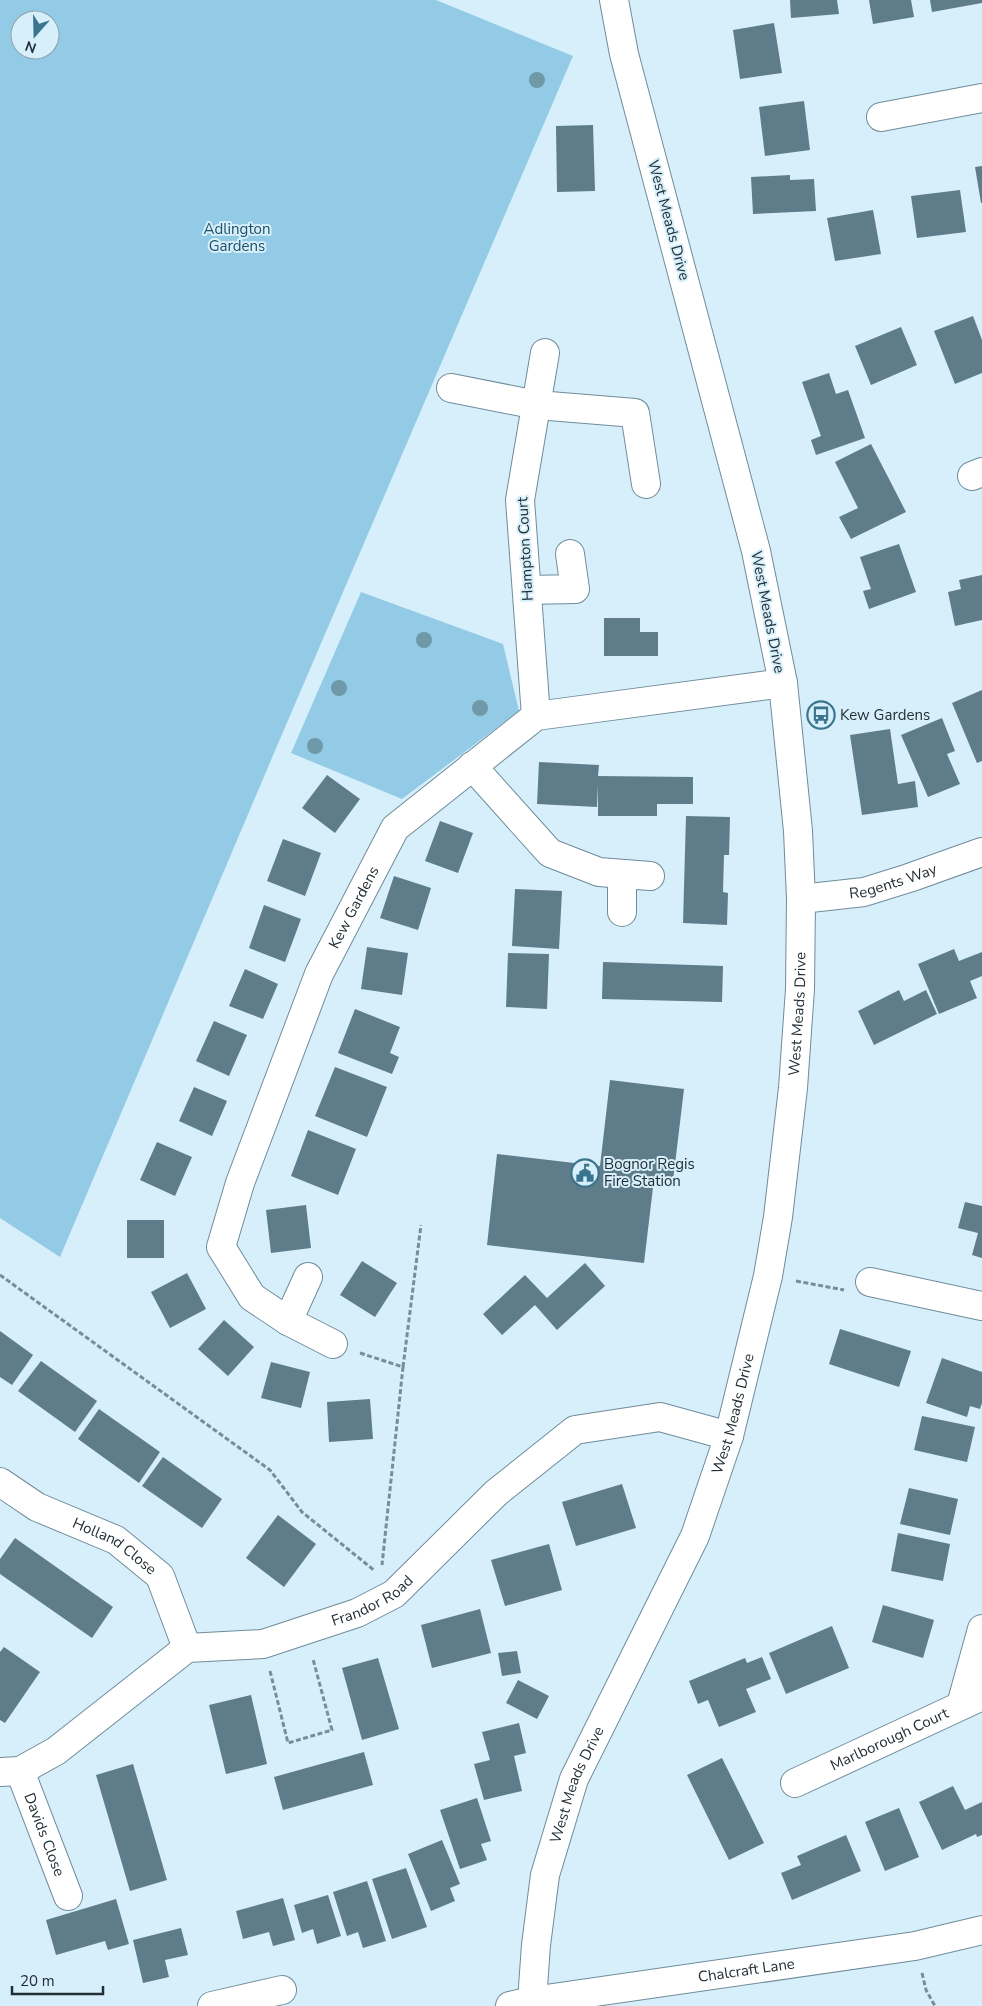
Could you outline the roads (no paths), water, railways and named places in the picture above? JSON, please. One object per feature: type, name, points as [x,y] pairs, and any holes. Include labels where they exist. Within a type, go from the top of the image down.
[{"type":"street","name":"West Meads Drive","points":[[525,2004],[536,1945],[545,1875],[574,1779],[695,1536],[728,1436],[768,1276],[778,1217],[793,1088],[800,990],[801,899],[798,831],[783,682],[756,551],[624,54],[614,0]]},
{"type":"street","points":[[881,117],[982,98]]},
{"type":"street","name":"Hampton Court","points":[[536,716],[520,500],[545,353]]},
{"type":"street","points":[[451,388],[537,405],[635,413],[646,484]]},
{"type":"street","points":[[527,590],[575,589],[570,554]]},
{"type":"street","points":[[536,716],[783,682]]},
{"type":"street","name":"Kew Gardens","points":[[333,1344],[288,1321],[252,1297],[221,1247],[240,1183],[319,974],[395,828],[536,716]]},
{"type":"street","points":[[472,766],[550,853],[599,872],[650,876]]},
{"type":"street","name":"Regents Way","points":[[801,899],[864,892],[982,852]]},
{"type":"street","points":[[622,874],[622,912]]},
{"type":"street","points":[[288,1321],[308,1277]]},
{"type":"street","points":[[870,1282],[982,1306]]},
{"type":"street","name":"Frandor Road","points":[[187,1648],[263,1644],[357,1613],[496,1493],[575,1430],[660,1417],[728,1436]]},
{"type":"street","name":"Holland Close","points":[[0,1482],[37,1507],[116,1540],[160,1576],[187,1648]]},
{"type":"street","points":[[971,1701],[982,1629]]},
{"type":"street","points":[[10,1771],[56,1751],[187,1648]]},
{"type":"street","name":"Marlborough Court","points":[[795,1782],[971,1701]]},
{"type":"street","name":"Davids Close","points":[[10,1771],[68,1896]]},
{"type":"street","name":"Chalcraft Lane","points":[[525,2004],[915,1946],[982,1930]]},
{"type":"street","points":[[212,2006],[282,1990]]},
{"type":"place","name":"Kew Gardens","points":[[821,715]]},
{"type":"place","name":"Bognor Regis Fire Station","points":[[585,1173]]},
{"type":"park label","name":"Adlington Gardens","points":[[237,238]]}]
